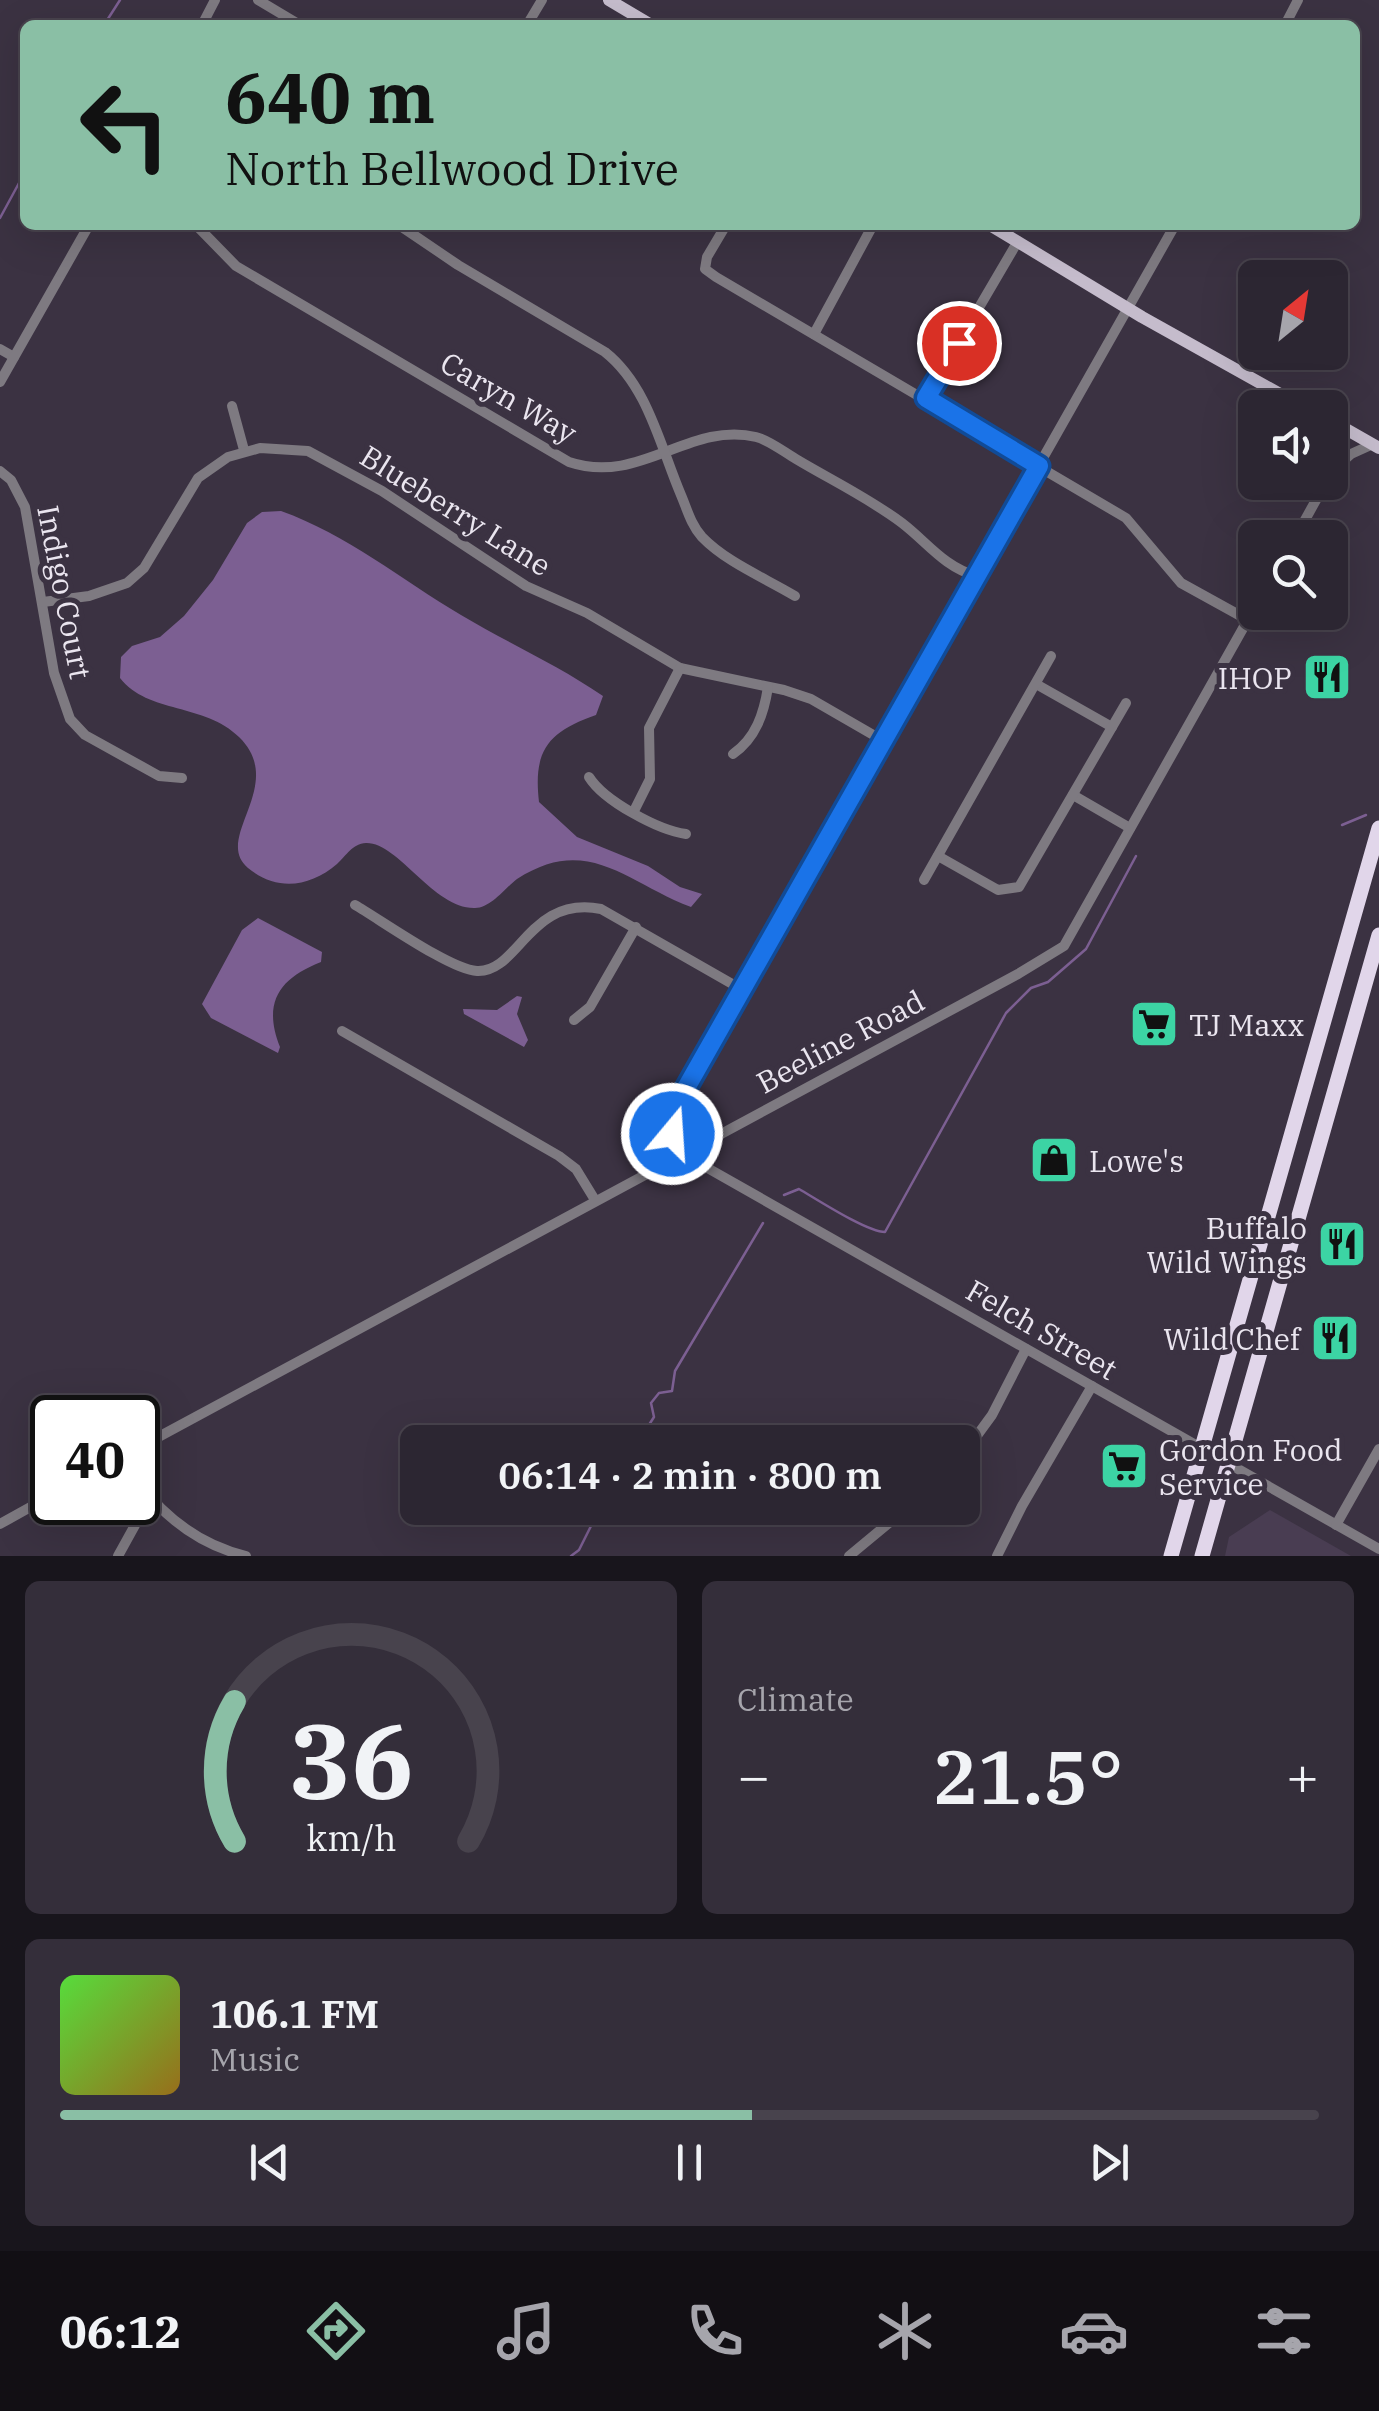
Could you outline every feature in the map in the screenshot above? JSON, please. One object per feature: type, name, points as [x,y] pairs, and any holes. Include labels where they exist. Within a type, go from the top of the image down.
[{"type":"highway","points":[[1171,1556],[1379,828]]},
{"type":"highway","points":[[1202,1556],[1379,936]]},
{"type":"highway","points":[[1266,1224],[1282,1230],[1291,1244]]},
{"type":"main road","points":[[609,0],[642,20]]},
{"type":"main road","points":[[999,230],[1128,310],[1273,390]]},
{"type":"main road","points":[[1348,430],[1376,446]]},
{"type":"street","points":[[258,0],[292,20]]},
{"type":"street","points":[[0,382],[87,230]]},
{"type":"street","name":"Caryn Way","points":[[201,230],[236,266],[570,462],[609,470],[720,434],[759,438],[889,513],[948,565],[976,576]]},
{"type":"street","points":[[406,230],[626,368],[701,536],[794,596]]},
{"type":"street","points":[[723,230],[705,268],[749,298],[1126,518],[1181,583],[1238,614]]},
{"type":"street","points":[[814,334],[871,230]]},
{"type":"street","points":[[680,1153],[672,1134],[673,1111],[1172,230]]},
{"type":"street","points":[[926,398],[1018,241]]},
{"type":"street","points":[[0,349],[14,357]]},
{"type":"street","points":[[43,602],[89,596],[127,583],[144,568],[198,478],[244,450],[232,406]]},
{"type":"street","name":"Blueberry Lane","points":[[244,450],[276,446],[320,455],[526,586],[587,614],[680,668],[810,699],[882,740]]},
{"type":"street","points":[[1348,457],[1376,446]]},
{"type":"street","name":"Indigo Court","points":[[0,470],[11,480],[25,507],[54,672],[70,720],[85,734],[159,776],[182,778]]},
{"type":"street","name":"Beeline Road","points":[[160,1437],[1064,946],[1242,630]]},
{"type":"street","points":[[924,880],[1051,656]]},
{"type":"street","points":[[634,811],[650,778],[649,728],[680,668]]},
{"type":"street","points":[[1036,684],[1112,727]]},
{"type":"street","points":[[733,754],[748,741],[764,711],[768,687]]},
{"type":"street","points":[[938,856],[991,888],[1013,890],[1028,877],[1126,703]]},
{"type":"street","points":[[589,777],[598,791],[667,831],[686,834]]},
{"type":"street","points":[[1073,795],[1130,828]]},
{"type":"street","points":[[355,904],[472,970],[496,966],[543,920],[568,909],[601,909],[741,989]]},
{"type":"street","points":[[574,1020],[590,1007],[636,927]]},
{"type":"street","points":[[342,1030],[559,1156],[576,1168],[595,1200]]},
{"type":"street","name":"Felch Street","points":[[680,1153],[1379,1549]]},
{"type":"street","points":[[980,1431],[1026,1349]]},
{"type":"street","points":[[997,1556],[1092,1386]]},
{"type":"street","points":[[1336,1525],[1379,1449]]},
{"type":"street","points":[[0,1524],[30,1507]]},
{"type":"street","points":[[160,1507],[184,1530],[226,1552],[246,1556]]},
{"type":"street","points":[[118,1556],[135,1525]]},
{"type":"street","points":[[849,1556],[886,1525]]},
{"type":"shaded area","points":[[281,511],[351,545],[461,615],[603,696],[596,715],[566,728],[547,745],[539,769],[539,802],[577,837],[648,866],[680,887],[702,894],[691,907],[627,875],[586,861],[542,866],[517,879],[486,905],[474,908],[444,898],[391,853],[366,843],[353,848],[327,872],[305,882],[270,881],[248,868],[239,856],[238,842],[254,792],[252,755],[225,726],[161,704],[132,689],[120,678],[121,657],[132,646],[160,637],[184,616],[213,580],[247,523],[262,512]]},
{"type":"shaded area","points":[[258,918],[322,952],[321,962],[295,976],[278,994],[273,1017],[278,1053],[211,1018],[202,1004],[242,930]]},
{"type":"shaded area","points":[[517,996],[522,997],[517,1014],[528,1040],[524,1047],[464,1014],[463,1009],[497,1010]]},
{"type":"shaded area","points":[[1270,1510],[1351,1556],[1225,1556],[1229,1537]]},
{"type":"waterway","points":[[107,20],[120,0]]},
{"type":"waterway","points":[[0,218],[20,181]]},
{"type":"waterway","points":[[1342,825],[1366,815]]},
{"type":"waterway","points":[[784,1195],[799,1189],[855,1221],[885,1232],[1006,1013],[1031,988],[1048,982],[1086,949],[1136,856]]},
{"type":"waterway","points":[[649,1425],[654,1417],[651,1403],[659,1393],[672,1391],[675,1371],[763,1223]]},
{"type":"waterway","points":[[571,1556],[579,1550],[592,1525]]},
{"type":"place","name":"IHOP","points":[[1327,677]]},
{"type":"place","name":"TJ Maxx","points":[[1154,1024]]},
{"type":"place","name":"Lowe's","points":[[1054,1160]]},
{"type":"place","name":"Buffalo Wild Wings","points":[[1342,1244]]},
{"type":"place","name":"Wild Chef","points":[[1335,1338]]},
{"type":"place","name":"Gordon Food Service","points":[[1124,1466]]},
{"type":"route","points":[[672,1134],[673,1111],[1039,466],[926,398],[959,343]]}]
